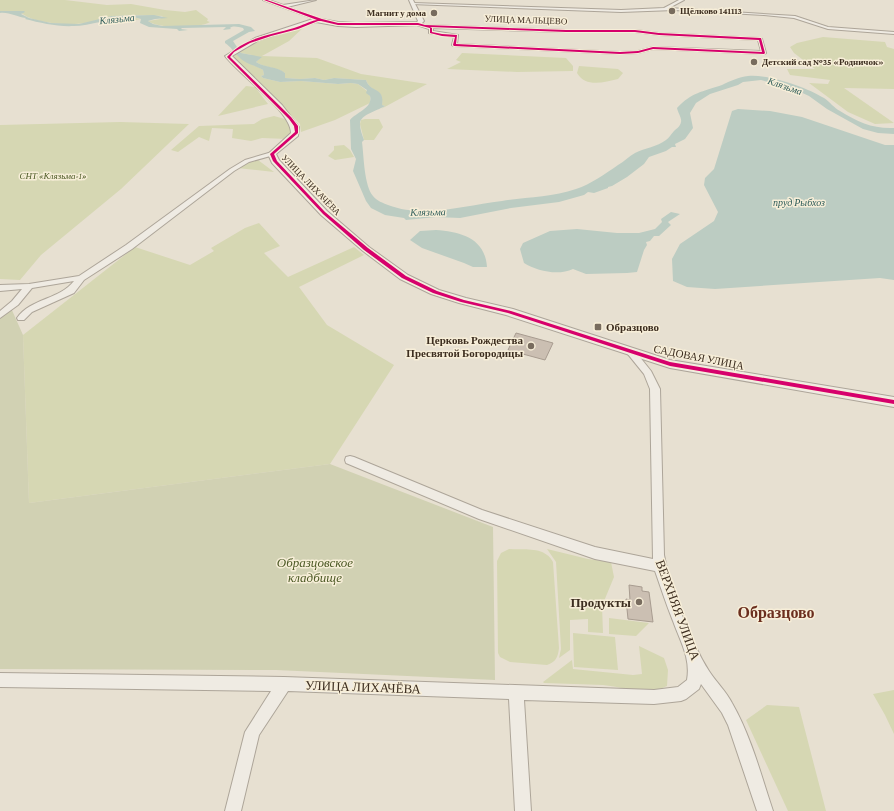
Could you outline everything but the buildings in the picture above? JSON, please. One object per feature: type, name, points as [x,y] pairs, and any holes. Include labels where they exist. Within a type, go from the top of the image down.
[{"type":"street","name":"УЛИЦА МАЛЬЦЕВО","points":[[265,0],[321,20],[338,24],[418,24],[431,28],[431,32],[436,34],[456,36],[454,45],[620,53],[638,52],[653,48],[764,52],[760,39],[659,34],[635,31],[566,31],[425,26]]},
{"type":"street","points":[[284,6],[314,0]]},
{"type":"street","points":[[474,6],[475,0]]},
{"type":"street","points":[[664,9],[682,0]]},
{"type":"street","name":"УЛИЦА МАЛЬЦЕВО","points":[[418,24],[421,21],[412,2],[587,10],[644,7],[790,16],[828,28],[894,33]]},
{"type":"street","points":[[586,4],[587,10]]},
{"type":"street","name":"УЛИЦА ЛИХАЧЁВА","points":[[21,318],[29,310],[71,291],[81,278],[129,247],[232,170],[247,161],[272,154],[295,134],[297,132],[296,126],[277,104],[230,60],[228,56],[257,40],[321,20]]},
{"type":"street","name":"УЛИЦА ЛИХАЧЁВА","points":[[272,154],[275,161],[324,213],[366,249],[404,277],[435,292]]},
{"type":"street","points":[[0,288],[29,286],[81,278]]},
{"type":"street","points":[[0,315],[15,303],[29,286]]},
{"type":"street","name":"САДОВАЯ УЛИЦА","points":[[435,292],[463,301],[509,312],[589,337],[632,353],[670,364],[894,402]]},
{"type":"street","name":"ВЕРХНЯЯ УЛИЦА","points":[[632,353],[648,373],[655,389],[658,555],[660,566],[694,657],[708,683],[720,696],[727,710],[753,773],[765,811]]},
{"type":"street","points":[[350,460],[479,514],[595,553],[660,566]]},
{"type":"street","name":"УЛИЦА ЛИХАЧЁВА","points":[[0,680],[284,684],[654,697],[681,694],[694,684],[696,670],[694,657]]},
{"type":"street","points":[[233,811],[252,732],[284,684]]},
{"type":"street","points":[[516,693],[523,811]]},
{"type":"green space","points":[[0,0],[65,0],[107,5],[131,4],[185,12],[196,10],[210,22],[197,26],[169,27],[153,24],[148,21],[160,19],[163,16],[138,15],[106,17],[78,24],[50,23],[31,18],[24,15],[20,11],[0,11]]},
{"type":"green space","points":[[135,18],[142,19],[111,24],[97,22]]},
{"type":"green space","points":[[305,26],[289,41],[262,56],[317,58],[361,74],[427,84],[381,109],[385,106],[382,105],[381,95],[368,84],[366,80],[334,78],[324,80],[315,78],[285,78],[285,73],[282,71],[256,62],[261,57],[255,59],[244,57],[243,55],[252,55],[241,53],[241,51],[256,43]]},
{"type":"green space","points":[[823,37],[885,42],[887,47],[894,49],[894,89],[844,88],[894,123],[875,124],[848,112],[809,83],[828,84],[830,80],[790,75],[787,69],[815,69],[794,53],[790,47],[797,43]]},
{"type":"green space","points":[[236,53],[245,61],[263,70],[264,75],[261,76],[263,78],[280,82],[301,81],[358,84],[367,91],[370,96],[370,103],[335,120],[301,132],[300,124],[232,58]]},
{"type":"green space","points":[[462,53],[566,58],[573,66],[573,71],[517,72],[447,69],[461,62],[456,60]]},
{"type":"green space","points":[[579,66],[618,69],[623,73],[618,79],[596,83],[585,81],[581,78],[577,73]]},
{"type":"green space","points":[[246,86],[255,87],[268,104],[218,116]]},
{"type":"green space","points":[[274,116],[285,119],[292,131],[287,139],[262,138],[251,141],[232,138],[233,129],[212,128],[209,141],[199,137],[178,152],[171,150],[199,126],[254,124],[262,119]]},
{"type":"green space","points":[[379,119],[383,127],[374,140],[364,140],[360,124],[361,120]]},
{"type":"green space","name":"СНТ «Клязьма-1»","points":[[120,122],[189,124],[121,189],[41,255],[20,280],[0,279],[0,125]]},
{"type":"green space","points":[[344,145],[350,150],[354,157],[335,160],[328,156],[334,150],[334,146]]},
{"type":"green space","points":[[258,160],[274,172],[237,168],[250,161]]},
{"type":"green space","points":[[259,223],[280,246],[264,253],[288,277],[354,247],[364,255],[299,287],[327,325],[394,365],[330,464],[29,503],[23,335],[135,247],[190,265],[214,251],[211,248],[245,228]]},
{"type":"green space","name":"Образцовское кладбище","points":[[11,308],[23,335],[29,503],[330,464],[493,527],[495,680],[276,670],[0,669],[0,319]]},
{"type":"green space","points":[[509,549],[540,551],[545,553],[553,562],[559,648],[556,659],[547,665],[510,662],[500,657],[498,653],[497,561],[501,553]]},
{"type":"green space","points":[[547,549],[588,559],[611,562],[614,577],[602,606],[603,633],[588,632],[588,619],[570,620],[570,650],[559,658],[561,649],[556,562]]},
{"type":"green space","points":[[609,618],[649,623],[636,636],[609,634]]},
{"type":"green space","points":[[573,633],[615,637],[618,670],[574,667]]},
{"type":"green space","points":[[639,646],[664,658],[668,670],[667,686],[650,691],[642,691],[603,685],[543,682],[572,660],[573,669],[633,675],[642,674]]},
{"type":"green space","points":[[894,690],[894,734],[873,694]]},
{"type":"green space","points":[[767,705],[799,707],[826,811],[788,811],[746,720]]},
{"type":"water","name":"Клязьма","points":[[0,11],[24,11],[25,12],[21,14],[29,18],[51,23],[79,24],[112,16],[154,15],[168,18],[148,21],[162,26],[239,24],[251,27],[255,31],[249,32],[233,41],[241,53],[262,57],[256,62],[282,71],[285,73],[285,78],[315,78],[324,80],[334,78],[366,80],[371,87],[380,92],[382,105],[385,106],[366,115],[360,124],[364,140],[362,142],[365,170],[370,191],[380,202],[402,209],[416,211],[445,210],[549,195],[567,192],[582,187],[603,175],[635,153],[659,144],[667,139],[681,124],[681,119],[677,108],[682,103],[698,93],[735,79],[748,76],[777,79],[798,86],[824,98],[838,110],[859,121],[872,126],[894,128],[894,134],[878,133],[863,129],[827,109],[809,96],[796,90],[761,80],[743,82],[710,94],[696,103],[690,113],[693,128],[685,139],[675,144],[676,147],[672,147],[666,151],[649,157],[644,164],[627,177],[608,188],[594,193],[588,192],[584,195],[559,202],[511,208],[460,218],[436,217],[406,220],[404,218],[385,215],[371,208],[366,201],[353,171],[356,159],[351,149],[350,120],[367,107],[370,100],[370,96],[366,93],[367,90],[358,84],[301,81],[280,82],[263,78],[261,76],[264,75],[263,70],[241,59],[225,43],[225,41],[244,30],[243,28],[233,27],[230,28],[231,29],[223,30],[226,27],[182,28],[181,29],[188,30],[179,31],[177,29],[149,27],[140,23],[141,19],[134,18],[62,26],[0,13]]},
{"type":"water","name":"пруд Рыбхоз","points":[[738,109],[770,111],[802,117],[885,145],[894,145],[894,280],[880,278],[715,289],[687,287],[673,281],[672,259],[680,244],[714,221],[718,212],[704,185],[705,178],[714,169],[732,111]]},
{"type":"water","points":[[671,212],[680,214],[668,222],[671,225],[659,236],[654,236],[650,241],[646,242],[647,245],[637,272],[586,274],[573,269],[561,272],[548,272],[524,263],[520,249],[523,243],[550,231],[577,229],[617,233],[639,233],[655,229],[662,222],[661,219]]},
{"type":"water","points":[[436,230],[463,235],[477,243],[482,249],[487,267],[473,267],[422,248],[410,240],[420,231]]},
{"type":"cycle path","points":[[265,0],[321,20],[338,24],[418,24],[425,26],[566,31],[635,31],[659,34],[760,39],[764,53],[653,48],[638,52],[620,53],[454,45],[456,36],[442,35],[431,32],[431,28],[425,26]]},
{"type":"cycle path","points":[[321,20],[270,35],[249,43],[240,47],[228,57],[290,118],[296,126],[297,132],[272,154],[275,161],[324,213],[366,249],[404,277],[435,292],[463,301],[509,312],[670,364],[894,402]]},
{"type":"place","name":"Щёлково 141113","points":[[672,11]]},
{"type":"place","name":"Магнит у дома","points":[[434,13]]},
{"type":"place","name":"Детский сад №35 «Родничок»","points":[[754,62]]},
{"type":"place","name":"Образцово","points":[[598,327]]},
{"type":"place","name":"Церковь Рождества Пресвятой Богородицы","points":[[531,346]]},
{"type":"place","name":"Продукты","points":[[639,602]]},
{"type":"district","name":"Образцово","points":[[776,612]]}]
